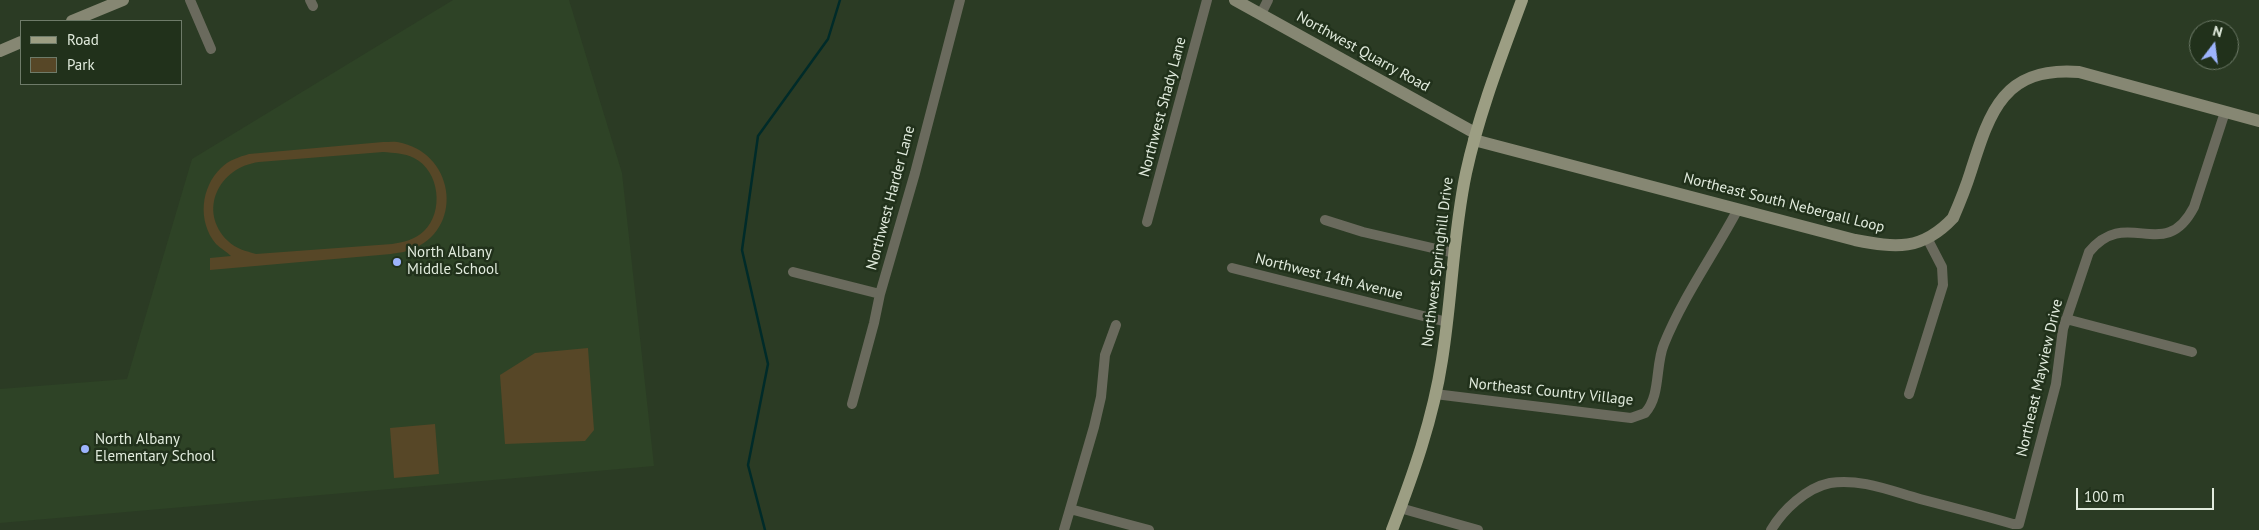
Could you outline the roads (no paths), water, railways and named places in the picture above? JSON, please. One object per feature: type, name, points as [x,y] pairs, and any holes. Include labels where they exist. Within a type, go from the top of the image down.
[{"type":"main road","name":"Northwest Springhill Drive","points":[[1392,530],[1420,454],[1436,394],[1447,322],[1459,212],[1475,136],[1522,0]]},
{"type":"street","points":[[74,20],[123,0]]},
{"type":"street","points":[[190,0],[211,49]]},
{"type":"street","name":"Northwest Harder Lane","points":[[852,404],[960,0]]},
{"type":"street","name":"Northwest Shady Lane","points":[[1147,222],[1207,0]]},
{"type":"street","name":"Northwest Quarry Road","points":[[1235,0],[1475,136]]},
{"type":"street","points":[[1261,14],[1268,0]]},
{"type":"street","points":[[0,51],[20,42]]},
{"type":"street","name":"Northeast South Nebergall Loop","points":[[1475,136],[1738,209],[1868,242],[1901,246],[1927,238],[1954,218],[1991,115],[2009,91],[2030,78],[2057,72],[2079,72],[2259,121]]},
{"type":"street","name":"Northeast Mayview Drive","points":[[1771,530],[1781,516],[1804,494],[1816,488],[1839,482],[1866,484],[2013,524],[2019,524],[2056,384],[2066,320],[2084,264],[2090,252],[2097,242],[2114,232],[2124,231],[2151,236],[2162,235],[2180,227],[2188,218],[2197,198],[2225,112]]},
{"type":"street","name":"Northeast Country Village","points":[[1436,394],[1631,418],[1645,413],[1654,400],[1658,364],[1664,344],[1686,299],[1738,209]]},
{"type":"street","points":[[1325,220],[1371,234],[1454,253]]},
{"type":"street","points":[[1909,394],[1943,285],[1942,266],[1927,238]]},
{"type":"street","name":"Northwest 14th Avenue","points":[[1232,268],[1447,322]]},
{"type":"street","points":[[793,272],[880,294]]},
{"type":"street","points":[[2066,320],[2192,352]]},
{"type":"street","points":[[1064,530],[1094,427],[1101,397],[1105,355],[1116,325]]},
{"type":"street","points":[[1400,508],[1478,530]]},
{"type":"street","points":[[1070,509],[1145,530]]},
{"type":"waterway","points":[[765,530],[748,465],[768,364],[742,250],[758,136],[828,39],[840,0]]},
{"type":"place","name":"North Albany Middle School","points":[[397,262]]},
{"type":"place","name":"North Albany Elementary School","points":[[85,449]]}]
